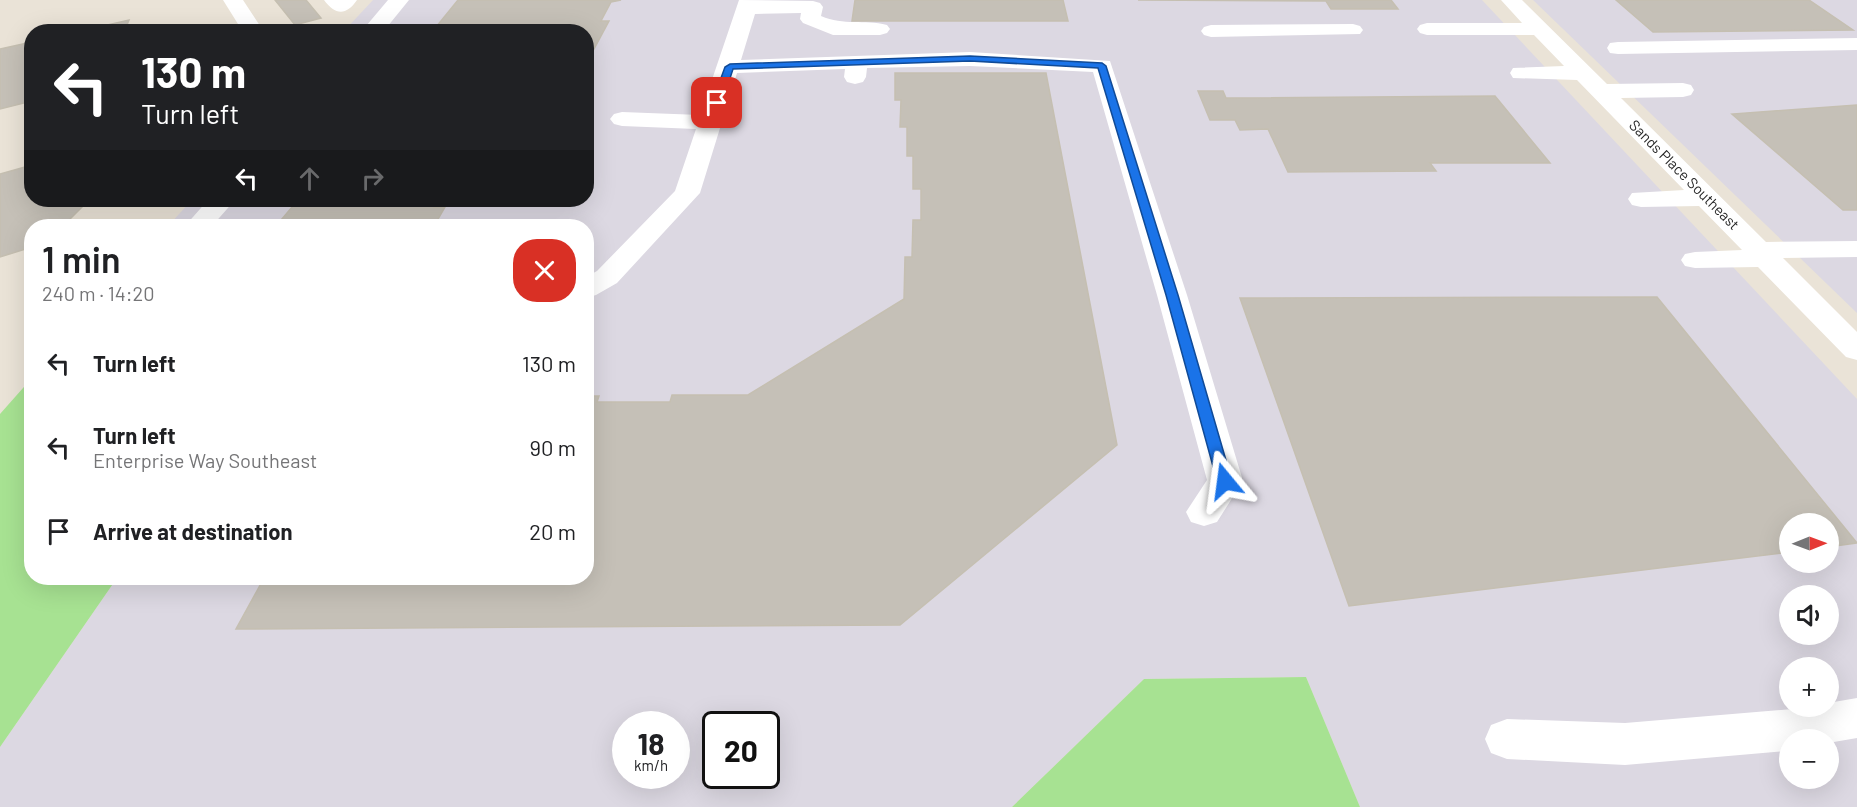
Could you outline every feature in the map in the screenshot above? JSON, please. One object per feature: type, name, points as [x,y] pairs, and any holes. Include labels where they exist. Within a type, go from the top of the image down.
[{"type":"street","points":[[233,0],[249,24]]},
{"type":"street","points":[[334,0],[340,7],[347,0]]},
{"type":"street","points":[[378,24],[399,0]]},
{"type":"street","name":"Sands Place Southeast","points":[[1511,0],[1540,29],[1581,55],[1601,91],[1857,350]]},
{"type":"street","points":[[594,285],[608,277],[687,193],[730,67],[748,4],[813,7],[810,19],[833,29],[880,29]]},
{"type":"street","points":[[1427,29],[1540,29]]},
{"type":"street","points":[[1211,31],[1353,30]]},
{"type":"street","points":[[1521,73],[1581,55],[1616,38],[1857,44]]},
{"type":"street","points":[[730,67],[855,70],[970,59],[1102,66],[1172,295],[1225,481],[1204,512]]},
{"type":"street","points":[[1601,91],[1683,90]]},
{"type":"street","points":[[622,119],[711,122]]},
{"type":"street","points":[[1641,199],[1707,198]]},
{"type":"street","points":[[204,219],[216,207]]},
{"type":"street","points":[[1695,260],[1857,249]]},
{"type":"street","points":[[1507,739],[1624,744],[1786,731],[1857,718]]},
{"type":"shaded area","points":[[373,0],[1482,0],[1857,399],[1857,807],[1360,807],[1306,677],[1144,679],[1012,807],[0,807],[0,747],[112,585],[594,585],[594,219],[174,219],[186,207],[594,207],[594,24],[351,24]]},
{"type":"shaded area","points":[[1533,0],[1857,0],[1857,313]]},
{"type":"green space","points":[[24,387],[24,585],[112,585],[0,747],[0,414]]},
{"type":"green space","points":[[1306,677],[1360,807],[1012,807],[1144,679]]},
{"type":"building","points":[[275,0],[306,0],[321,18],[294,24]]},
{"type":"building","points":[[458,0],[621,0],[611,2],[601,21],[609,21],[594,49],[594,24],[438,24]]},
{"type":"building","points":[[855,0],[1063,0],[1068,21],[852,21]]},
{"type":"building","points":[[1138,0],[1391,0],[1398,9],[1331,9],[1326,1]]},
{"type":"building","points":[[1616,0],[1809,0],[1853,30],[1653,32]]},
{"type":"building","points":[[129,20],[127,24],[112,24]]},
{"type":"building","points":[[24,44],[24,103],[0,109],[0,49]]},
{"type":"building","points":[[895,73],[1046,73],[1117,445],[900,625],[236,629],[260,585],[594,585],[594,396],[599,396],[597,402],[670,402],[672,395],[748,395],[904,299],[905,257],[912,257],[913,220],[921,220],[921,189],[913,189],[913,156],[907,156],[907,127],[900,127],[901,100],[895,100]]},
{"type":"building","points":[[1198,91],[1223,91],[1226,98],[1495,96],[1550,163],[1430,163],[1436,171],[1288,172],[1268,129],[1240,130],[1235,120],[1210,120]]},
{"type":"building","points":[[1857,105],[1857,210],[1843,210],[1732,114]]},
{"type":"building","points":[[24,167],[24,207],[82,207],[70,219],[24,219],[24,250],[0,257],[0,174]]},
{"type":"building","points":[[292,207],[445,207],[438,219],[282,219]]},
{"type":"building","points":[[1657,297],[1833,513],[1779,513],[1779,553],[1349,606],[1240,298]]},
{"type":"building","points":[[1839,521],[1857,543],[1839,545]]},
{"type":"route","points":[[717,103],[730,67],[970,59],[1084,63],[1102,66],[1172,295],[1225,481]]}]
